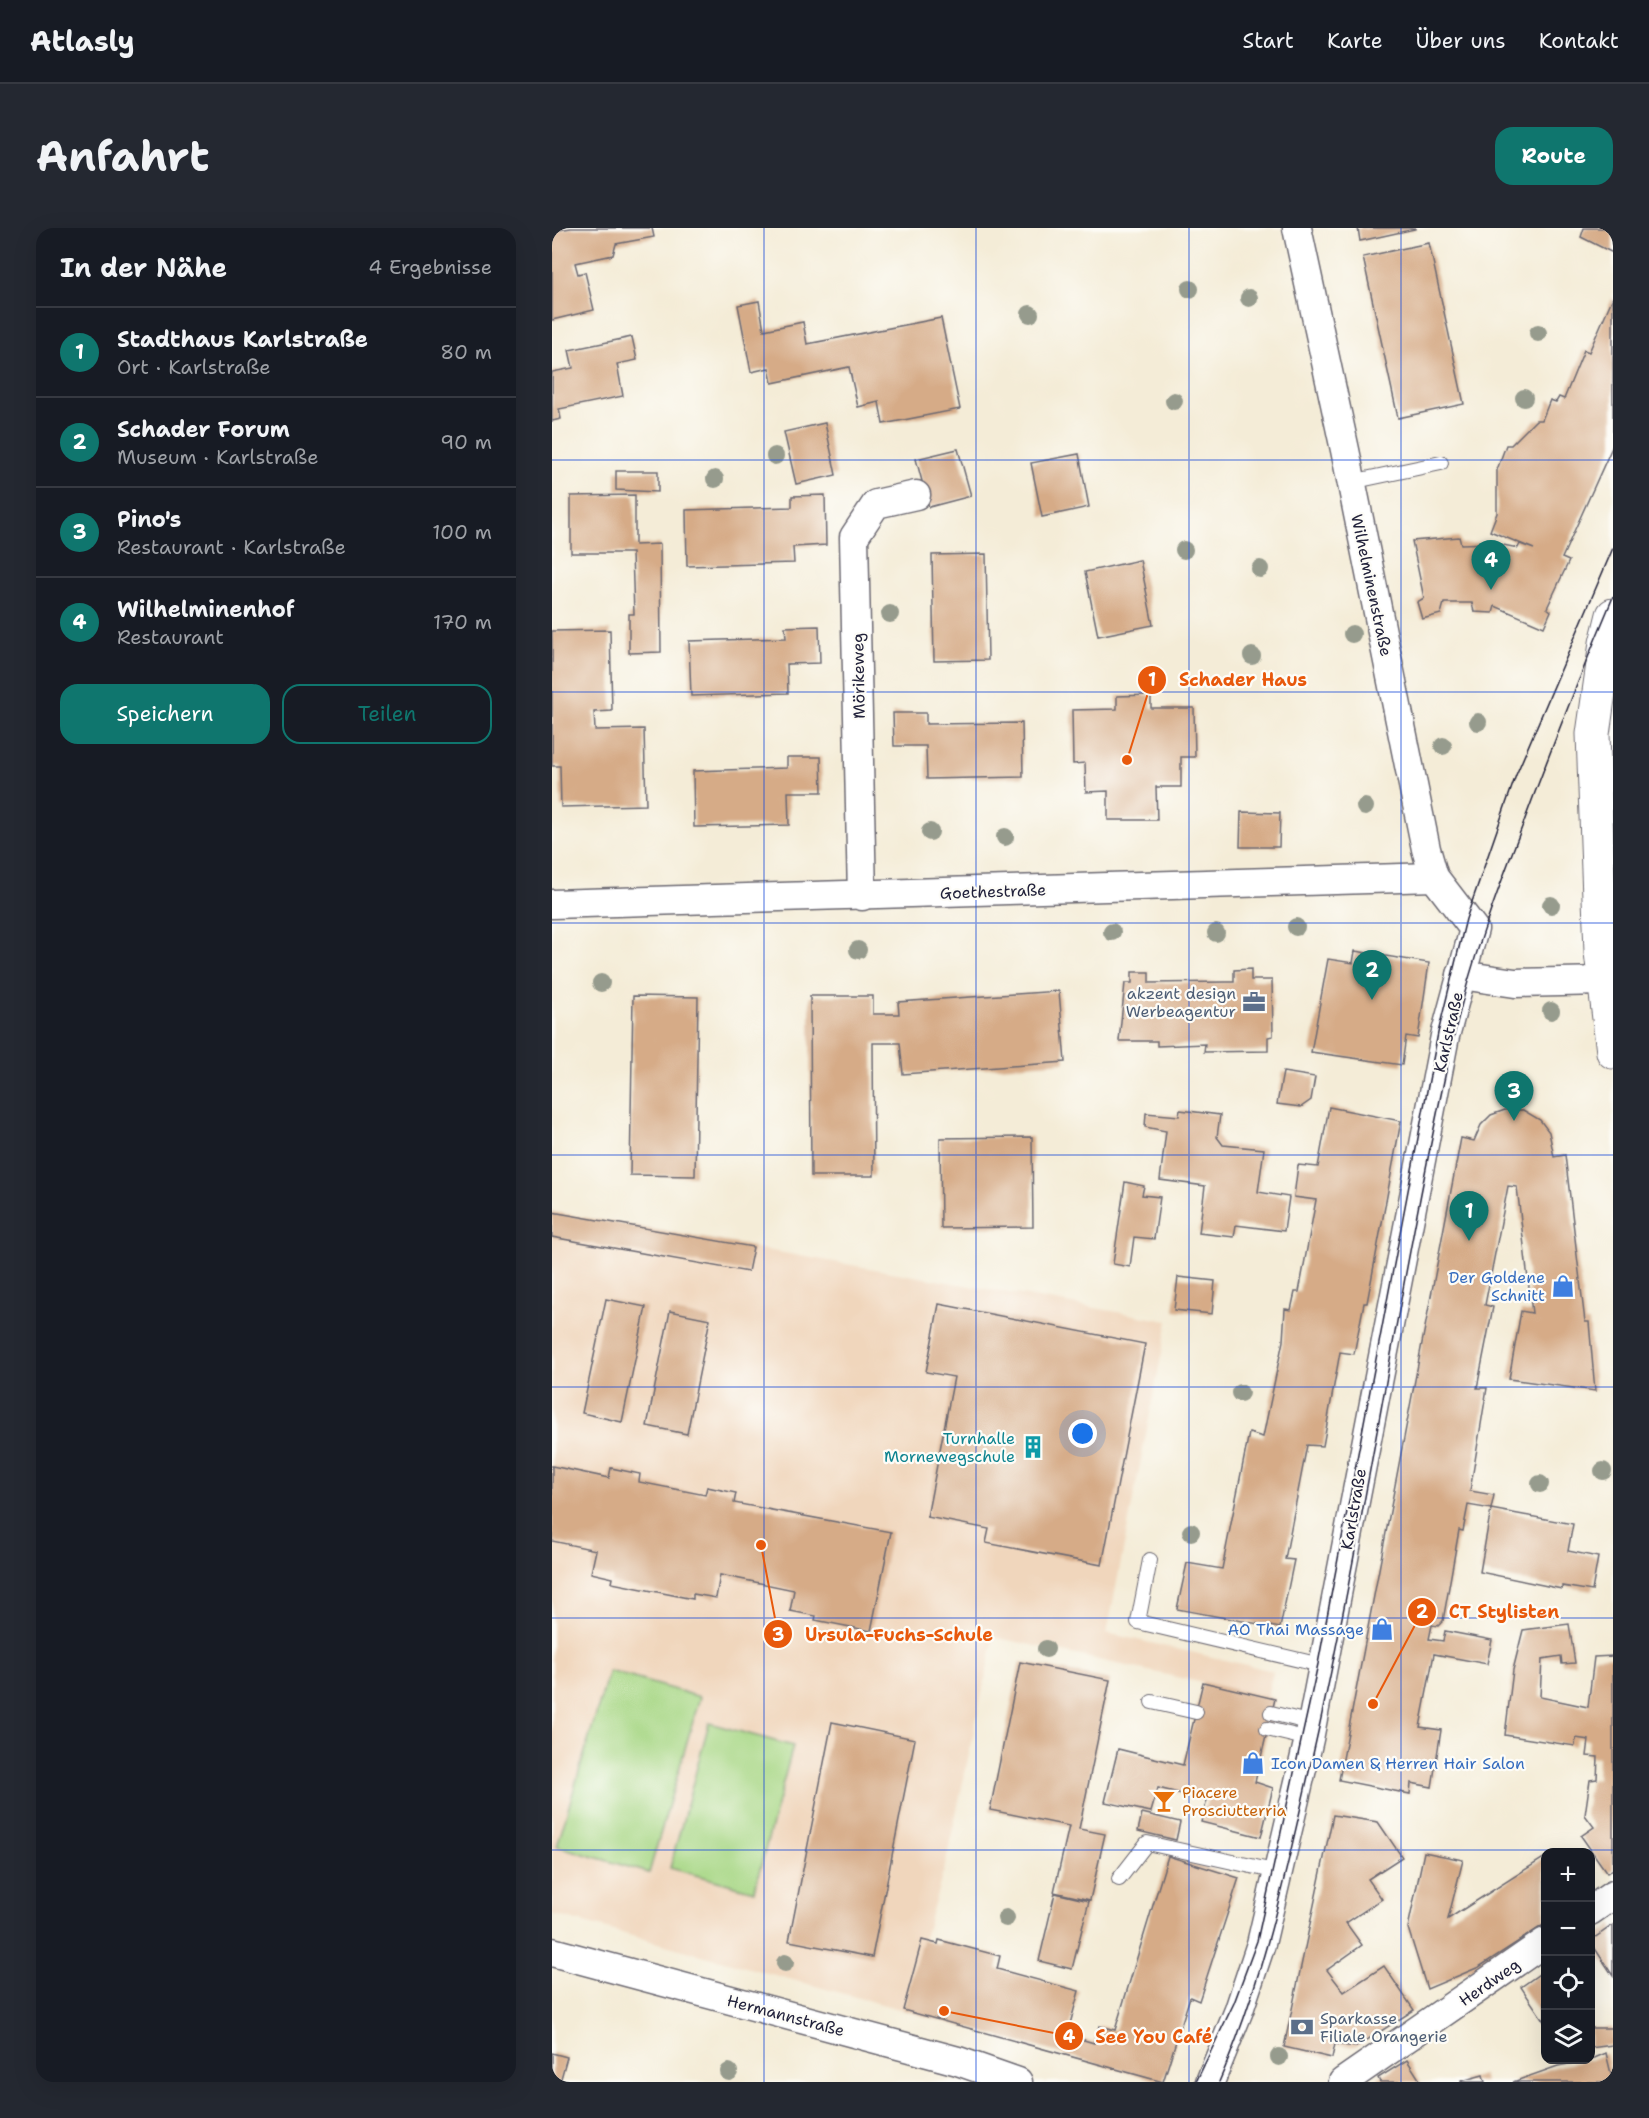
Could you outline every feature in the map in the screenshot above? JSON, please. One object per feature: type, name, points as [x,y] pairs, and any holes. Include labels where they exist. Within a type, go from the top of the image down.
[{"type":"street","name":"Wilhelminenstraße","points":[[1297,228],[1434,877],[1474,929]]},
{"type":"street","name":"Mörikeweg","points":[[862,896],[854,537],[876,504],[916,495]]},
{"type":"street","points":[[1613,615],[1606,643],[1593,734],[1604,981],[1613,1052]]},
{"type":"street","name":"Goethestraße","points":[[552,904],[1434,877]]},
{"type":"street","name":"Karlstraße","points":[[1210,2082],[1239,2010],[1261,1944],[1278,1872],[1325,1666],[1445,1036],[1474,929]]},
{"type":"street","points":[[1461,975],[1515,983],[1604,981]]},
{"type":"street","points":[[1595,1908],[1613,1895]]},
{"type":"street","name":"Herdweg","points":[[1343,2082],[1541,1945]]},
{"type":"street","name":"Hermannstraße","points":[[552,1952],[958,2061],[1018,2082]]},
{"type":"lane","points":[[1351,482],[1441,463]]},
{"type":"lane","points":[[1150,1560],[1138,1622],[1325,1666]]},
{"type":"lane","points":[[1152,1702],[1196,1712]]},
{"type":"lane","points":[[1271,1713],[1310,1731]]},
{"type":"lane","points":[[1268,1729],[1310,1731]]},
{"type":"lane","points":[[1119,1880],[1147,1843],[1278,1872]]},
{"type":"shaded area","points":[[552,1212],[1168,1321],[1107,1633],[1273,1671],[1267,1697],[994,1637],[945,1866],[903,2010],[552,1914]]},
{"type":"green space","points":[[609,1671],[700,1697],[649,1873],[557,1846]]},
{"type":"green space","points":[[709,1723],[793,1746],[754,1891],[670,1868]]},
{"type":"building","points":[[571,228],[652,228],[654,237],[616,244],[613,255],[575,263],[578,274],[585,272],[594,310],[552,320],[552,231]]},
{"type":"building","points":[[1358,228],[1415,228],[1415,229],[1360,241]]},
{"type":"building","points":[[1584,228],[1613,228],[1613,253],[1581,237]]},
{"type":"building","points":[[1429,243],[1464,404],[1398,418],[1363,257]]},
{"type":"building","points":[[1613,297],[1613,445],[1562,558],[1569,561],[1547,608],[1551,611],[1544,627],[1495,606],[1493,613],[1474,612],[1472,603],[1444,603],[1441,614],[1422,619],[1417,602],[1424,598],[1412,541],[1459,537],[1461,544],[1493,543],[1518,548],[1520,544],[1534,549],[1490,531],[1497,513],[1497,470],[1506,445],[1511,445],[1536,420],[1542,420],[1550,400],[1556,402],[1559,397],[1564,399],[1584,350],[1589,352]]},
{"type":"building","points":[[759,301],[764,330],[803,322],[807,344],[941,318],[960,409],[883,424],[879,402],[858,407],[849,367],[772,383],[769,368],[751,372],[738,305]]},
{"type":"building","points":[[632,337],[637,360],[617,364],[623,396],[559,409],[561,419],[552,421],[552,372],[573,368],[569,350]]},
{"type":"building","points":[[825,423],[836,475],[796,484],[784,432]]},
{"type":"building","points":[[958,449],[971,496],[929,507],[916,459]]},
{"type":"building","points":[[1079,454],[1089,507],[1042,517],[1031,463]]},
{"type":"building","points":[[616,471],[658,471],[658,492],[616,490]]},
{"type":"building","points":[[635,495],[635,545],[660,544],[661,652],[629,653],[629,614],[634,614],[632,553],[571,553],[571,496]]},
{"type":"building","points":[[825,495],[826,545],[793,547],[794,563],[687,566],[686,510],[792,507],[792,496]]},
{"type":"building","points":[[986,554],[988,660],[934,661],[932,555]]},
{"type":"building","points":[[1140,560],[1153,625],[1098,636],[1085,572]]},
{"type":"building","points":[[819,626],[820,663],[787,664],[788,693],[691,696],[689,641],[786,638],[785,627]]},
{"type":"building","points":[[610,630],[612,711],[594,712],[595,730],[644,729],[646,805],[561,807],[560,766],[552,766],[552,631]]},
{"type":"building","points":[[1151,695],[1151,708],[1194,708],[1195,757],[1181,757],[1181,787],[1156,787],[1157,820],[1108,820],[1108,791],[1086,792],[1085,763],[1073,764],[1072,710],[1117,709],[1117,696]]},
{"type":"building","points":[[893,713],[926,713],[926,724],[1022,723],[1023,777],[927,779],[926,746],[894,746]]},
{"type":"building","points":[[787,757],[821,757],[822,792],[788,792],[789,825],[694,827],[693,771],[787,768]]},
{"type":"building","points":[[1241,812],[1280,813],[1279,847],[1240,847]]},
{"type":"building","points":[[1355,951],[1429,963],[1418,1038],[1406,1036],[1402,1065],[1311,1052],[1328,959],[1353,963]]},
{"type":"building","points":[[1251,969],[1251,980],[1272,980],[1273,1036],[1268,1037],[1268,1051],[1204,1052],[1205,1044],[1157,1046],[1157,1041],[1119,1041],[1125,983],[1132,983],[1132,972],[1149,972],[1149,983],[1234,982],[1234,970]]},
{"type":"building","points":[[1059,991],[1065,1062],[903,1074],[900,1043],[873,1043],[874,1176],[811,1176],[810,996],[873,996],[873,1014],[899,1014],[898,1002]]},
{"type":"building","points":[[633,996],[698,997],[695,1176],[630,1175]]},
{"type":"building","points":[[1283,1072],[1315,1077],[1311,1100],[1301,1107],[1277,1104]]},
{"type":"building","points":[[1329,1107],[1401,1121],[1367,1303],[1364,1303],[1354,1354],[1340,1352],[1323,1446],[1307,1445],[1285,1559],[1294,1560],[1280,1628],[1177,1609],[1187,1563],[1222,1569],[1249,1433],[1263,1437],[1283,1341],[1285,1309],[1291,1310],[1295,1292],[1299,1292],[1316,1200],[1294,1197],[1298,1165],[1318,1167]]},
{"type":"building","points":[[1180,1110],[1220,1115],[1217,1137],[1223,1145],[1264,1149],[1258,1192],[1289,1197],[1284,1231],[1236,1225],[1234,1237],[1199,1233],[1205,1186],[1160,1180],[1166,1131],[1145,1127],[1146,1113],[1179,1116]]},
{"type":"building","points":[[1505,1110],[1523,1110],[1540,1120],[1549,1132],[1554,1157],[1565,1155],[1585,1322],[1589,1322],[1595,1391],[1509,1379],[1521,1311],[1532,1313],[1517,1187],[1508,1186],[1485,1305],[1493,1307],[1477,1388],[1487,1388],[1470,1491],[1494,1495],[1491,1509],[1468,1505],[1463,1531],[1459,1530],[1443,1621],[1438,1626],[1432,1625],[1429,1639],[1443,1641],[1445,1631],[1492,1640],[1487,1664],[1434,1654],[1420,1727],[1441,1730],[1432,1787],[1411,1783],[1410,1794],[1339,1780],[1461,1138],[1474,1141],[1481,1125],[1491,1115]]},
{"type":"building","points":[[1032,1137],[1033,1227],[941,1228],[940,1138]]},
{"type":"building","points":[[1125,1182],[1144,1186],[1142,1195],[1160,1197],[1154,1239],[1134,1237],[1130,1267],[1113,1264]]},
{"type":"building","points":[[552,1212],[753,1247],[748,1272],[552,1237]]},
{"type":"building","points":[[1178,1277],[1215,1281],[1212,1314],[1174,1310]]},
{"type":"building","points":[[606,1299],[646,1307],[622,1422],[582,1413]]},
{"type":"building","name":"Turnhalle Mornewegschule","points":[[939,1304],[1145,1344],[1102,1565],[986,1543],[989,1529],[927,1517],[954,1377],[926,1372]]},
{"type":"building","points":[[670,1311],[710,1319],[687,1434],[647,1426]]},
{"type":"building","points":[[552,1466],[609,1478],[611,1468],[640,1474],[639,1482],[705,1495],[707,1487],[736,1493],[734,1503],[891,1532],[871,1631],[815,1620],[816,1616],[790,1611],[794,1590],[720,1575],[716,1598],[693,1594],[693,1599],[612,1583],[613,1578],[591,1573],[596,1550],[552,1541]]},
{"type":"building","points":[[1491,1509],[1573,1524],[1568,1551],[1598,1557],[1592,1591],[1562,1586],[1562,1589],[1480,1572]]},
{"type":"building","points":[[1569,1624],[1575,1663],[1562,1664],[1561,1656],[1542,1659],[1540,1697],[1588,1707],[1594,1657],[1613,1656],[1613,1869],[1607,1873],[1595,1856],[1595,1848],[1589,1848],[1581,1836],[1594,1827],[1585,1815],[1590,1780],[1597,1779],[1598,1757],[1587,1756],[1589,1740],[1576,1738],[1575,1746],[1505,1735],[1513,1670],[1523,1630]]},
{"type":"building","points":[[1020,1662],[1110,1680],[1079,1829],[1105,1834],[1090,1900],[1054,1892],[1069,1826],[990,1810]]},
{"type":"building","points":[[1203,1682],[1275,1699],[1255,1782],[1273,1788],[1261,1837],[1201,1822],[1207,1800],[1158,1788],[1151,1812],[1105,1802],[1118,1749],[1183,1765]]},
{"type":"building","points":[[832,1722],[915,1739],[872,1957],[789,1941]]},
{"type":"building","points":[[1142,1813],[1180,1822],[1176,1840],[1138,1831]]},
{"type":"building","points":[[1333,1815],[1378,1822],[1402,1857],[1368,1879],[1382,1899],[1346,1923],[1362,1945],[1327,1970],[1344,1992],[1384,1966],[1414,2010],[1356,2047],[1335,2044],[1332,2058],[1284,2047]]},
{"type":"building","points":[[1424,1852],[1463,1860],[1448,1919],[1541,1860],[1541,1927],[1479,1967],[1427,1989],[1408,1928]]},
{"type":"building","points":[[1168,1856],[1239,1878],[1199,2001],[1190,1997],[1163,2082],[903,2010],[922,1940],[938,1944],[939,1940],[1000,1956],[997,1969],[1079,1991],[1067,2035],[1094,2043],[1099,2026],[1115,2030]]},
{"type":"building","points":[[1055,1893],[1089,1901],[1072,1969],[1039,1961]]},
{"type":"building","points":[[1613,1925],[1613,1976],[1595,1949],[1595,1938]]},
{"type":"building","points":[[1541,1973],[1541,2017],[1521,1987]]},
{"type":"building","points":[[1595,2028],[1613,2028],[1613,2045],[1595,2047]]},
{"type":"building","points":[[552,2053],[567,2057],[560,2082],[552,2082]]},
{"type":"building","points":[[1606,2053],[1613,2082],[1513,2082],[1558,2066],[1595,2064],[1595,2058]]},
{"type":"building","points":[[1407,2060],[1421,2082],[1380,2082],[1378,2078]]},
{"type":"building","points":[[1483,2075],[1485,2082],[1461,2082],[1461,2081]]},
{"type":"tram line","points":[[1196,2082],[1234,2003],[1257,1941],[1318,1664],[1438,1033],[1466,919],[1516,775],[1613,548]]},
{"type":"tram line","points":[[1219,2082],[1249,2004],[1261,1964],[1283,1884],[1311,1763],[1349,1583],[1416,1221],[1459,1013],[1483,932],[1502,880],[1566,711],[1613,597]]},
{"type":"place","name":"Wilhelminenhof","points":[[1491,590]]},
{"type":"place","name":"Schader Haus","points":[[1127,760]]},
{"type":"place","name":"Schader Forum","points":[[1372,1000]]},
{"type":"place","name":"akzent design Werbeagentur","points":[[1254,1002]]},
{"type":"place","name":"Pino's","points":[[1514,1121]]},
{"type":"place","name":"Stadthaus Karlstraße","points":[[1469,1241]]},
{"type":"place","name":"Der Goldene Schnitt","points":[[1563,1286]]},
{"type":"place","name":"Turnhalle Mornewegschule","points":[[1033,1447]]},
{"type":"place","name":"Ursula-Fuchs-Schule","points":[[761,1545]]},
{"type":"place","name":"AO Thai Massage","points":[[1382,1629]]},
{"type":"place","name":"CT Stylisten","points":[[1373,1704]]},
{"type":"place","name":"Icon Damen & Herren Hair Salon","points":[[1253,1763]]},
{"type":"place","name":"Piacere Prosciutterria","points":[[1164,1801]]},
{"type":"place","name":"See You Café","points":[[944,2011]]},
{"type":"place","name":"Sparkasse Filiale Orangerie","points":[[1302,2027]]}]
